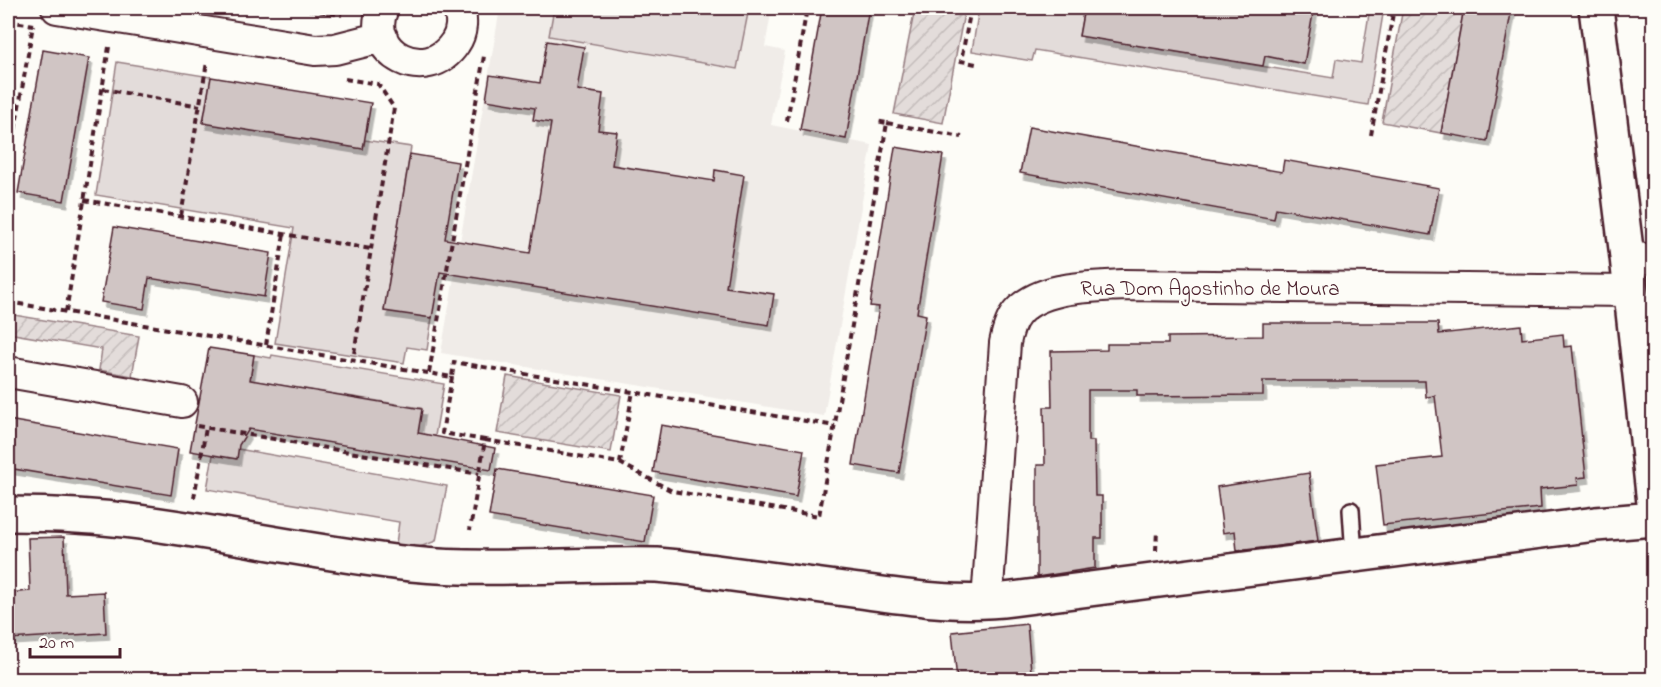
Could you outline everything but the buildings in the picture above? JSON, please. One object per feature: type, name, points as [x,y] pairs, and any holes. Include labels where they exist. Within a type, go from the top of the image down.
[{"type":"street","points":[[383,8],[380,13],[379,27],[382,37],[390,51],[414,64],[427,64],[440,59],[450,51],[458,39],[461,27],[458,8]]},
{"type":"street","points":[[1596,8],[1640,258],[1630,291],[1653,503]]},
{"type":"street","points":[[50,17],[315,50],[334,49],[382,37]]},
{"type":"street","name":"Rua Dom Agostinho de Moura","points":[[987,602],[1005,343],[1009,327],[1017,313],[1045,295],[1089,286],[1123,285],[1630,291]]},
{"type":"street","points":[[8,372],[188,414]]},
{"type":"street","points":[[8,492],[138,514],[188,529]]},
{"type":"street","points":[[8,513],[106,518],[188,529],[349,556],[415,564],[467,567],[657,565],[910,598],[987,602],[1620,521],[1653,519]]},
{"type":"lane","points":[[1351,510],[1354,555]]},
{"type":"path","points":[[299,8],[349,16]]},
{"type":"path","points":[[787,121],[807,8]]},
{"type":"path","points":[[971,8],[961,61],[976,64]]},
{"type":"path","points":[[1371,135],[1394,8]]},
{"type":"path","points":[[8,21],[33,25],[50,17]]},
{"type":"path","points":[[8,171],[33,25]]},
{"type":"path","points":[[66,312],[111,37]]},
{"type":"path","points":[[181,216],[208,55]]},
{"type":"path","points":[[429,373],[484,55]]},
{"type":"path","points":[[344,78],[378,84],[393,108],[353,360]]},
{"type":"path","points":[[102,90],[200,106]]},
{"type":"path","points":[[876,121],[962,137]]},
{"type":"path","points":[[835,426],[454,362],[442,433],[620,463],[672,490],[819,516],[835,426],[887,123]]},
{"type":"path","points":[[84,200],[371,249]]},
{"type":"path","points":[[266,345],[284,234]]},
{"type":"path","points":[[8,302],[452,377]]},
{"type":"path","points":[[620,463],[633,391]]},
{"type":"path","points":[[188,414],[206,428],[479,474]]},
{"type":"path","points":[[195,488],[206,428]]},
{"type":"path","points":[[470,530],[485,440]]},
{"type":"path","points":[[1156,556],[1157,530]]},
{"type":"shaded area","points":[[500,8],[772,8],[765,47],[785,51],[771,125],[872,145],[824,416],[441,353]]},
{"type":"shaded area","points":[[554,8],[749,8],[737,69],[549,36]]},
{"type":"shaded area","points":[[915,8],[965,8],[943,123],[894,114]]},
{"type":"shaded area","points":[[979,8],[1084,8],[1079,36],[1333,78],[1336,59],[1361,63],[1370,8],[1384,8],[1368,105],[1035,50],[1032,61],[972,51]]},
{"type":"shaded area","points":[[1403,8],[1464,8],[1441,133],[1382,122]]},
{"type":"shaded area","points":[[117,62],[211,77],[203,123],[363,149],[365,140],[411,147],[384,310],[432,318],[427,350],[407,347],[404,363],[275,343],[294,228],[96,195]]},
{"type":"shaded area","points":[[8,314],[139,336],[132,376],[99,370],[102,349],[8,333]]},
{"type":"shaded area","points":[[254,355],[271,358],[272,355],[444,384],[435,436],[418,434],[421,408],[250,380]]},
{"type":"shaded area","points":[[507,376],[621,395],[611,452],[497,433]]},
{"type":"shaded area","points":[[238,449],[447,486],[436,541],[417,548],[396,544],[399,522],[207,489],[213,455],[236,459]]}]
